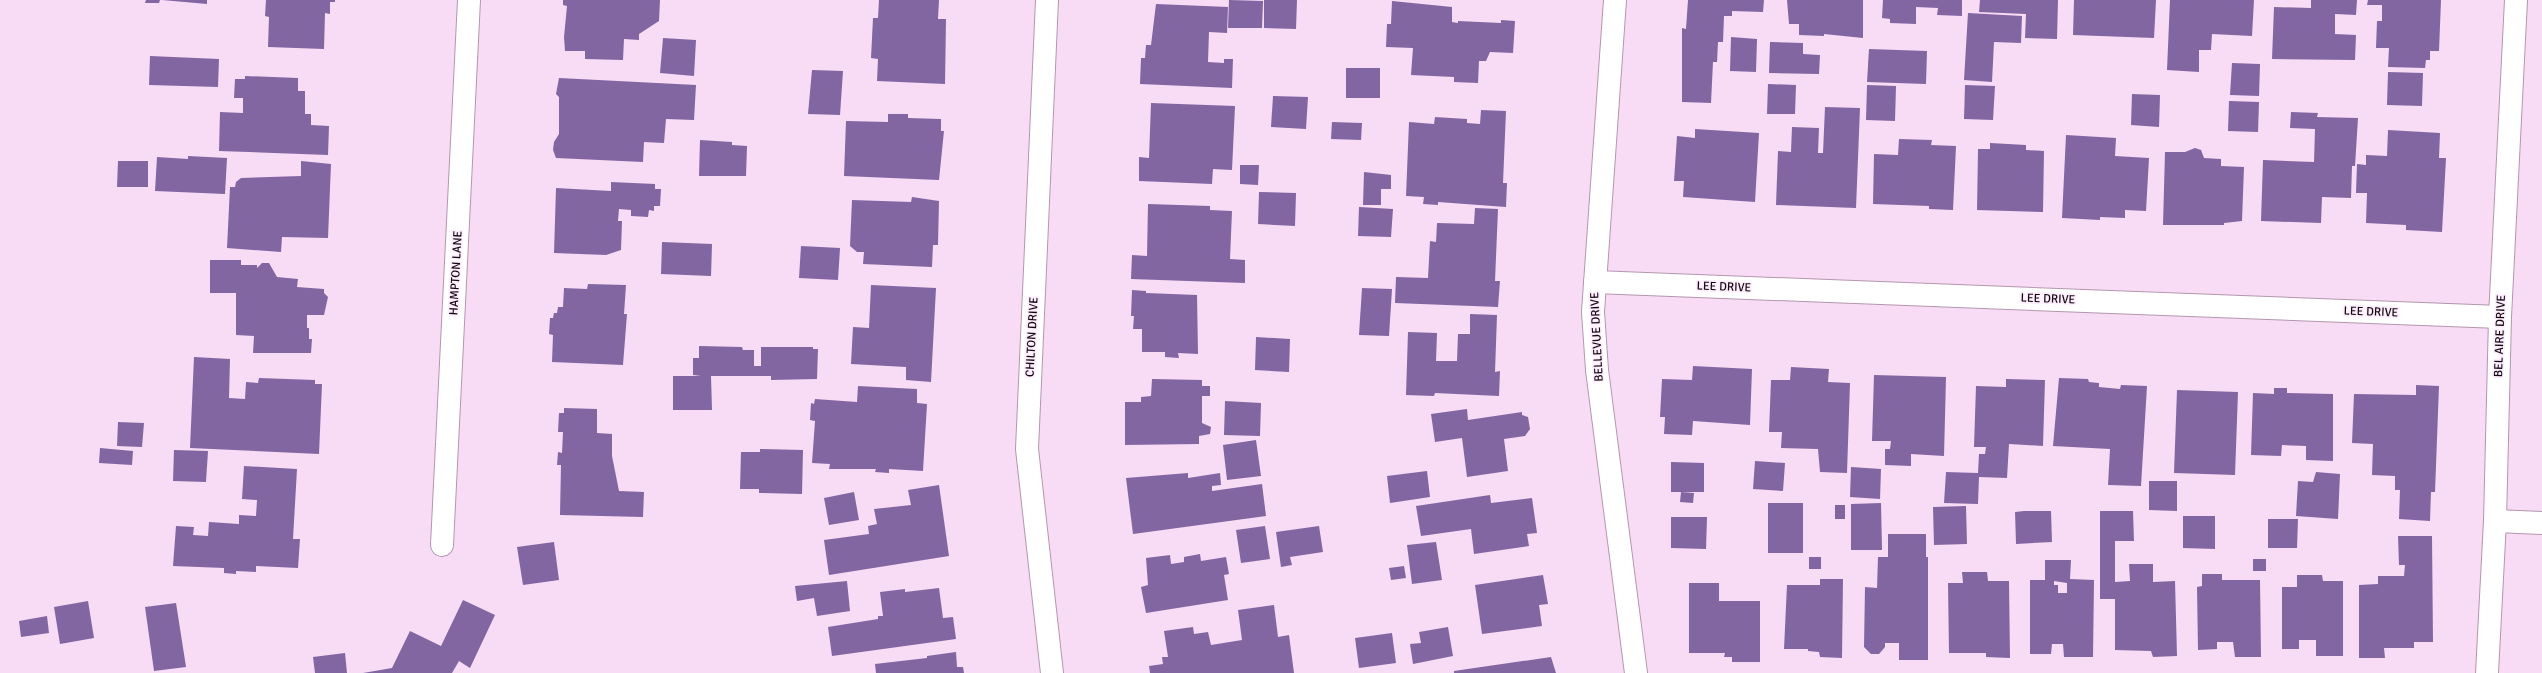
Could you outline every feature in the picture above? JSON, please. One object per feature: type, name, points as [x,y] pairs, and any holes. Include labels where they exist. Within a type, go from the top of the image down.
[{"type":"street","name":"HAMPTON LANE","points":[[442,545],[469,0]]},
{"type":"street","name":"CHILTON DRIVE","points":[[1047,0],[1027,449],[1052,673]]},
{"type":"street","name":"BELLEVUE DRIVE","points":[[1615,0],[1594,312],[1597,370],[1636,673]]},
{"type":"street","name":"BEL AIRE DRIVE","points":[[2487,673],[2494,521],[2500,317],[2516,0]]},
{"type":"street","name":"LEE DRIVE","points":[[1595,282],[2500,317]]},
{"type":"street","points":[[2494,521],[2542,523]]},
{"type":"building","points":[[146,0],[160,0],[159,3],[145,3]]},
{"type":"building","points":[[162,0],[207,0],[207,4]]},
{"type":"building","points":[[266,0],[335,0],[335,2],[330,2],[330,14],[325,13],[324,49],[268,47],[269,17],[265,16]]},
{"type":"building","points":[[563,0],[660,0],[659,21],[639,34],[639,40],[624,39],[623,60],[585,59],[585,51],[565,51],[564,37],[567,6],[563,5]]},
{"type":"building","points":[[879,0],[939,0],[938,19],[946,19],[945,84],[877,81],[878,59],[871,58],[873,18],[878,18]]},
{"type":"building","points":[[1229,0],[1263,1],[1262,28],[1228,28]]},
{"type":"building","points":[[1264,0],[1297,0],[1296,29],[1264,28]]},
{"type":"building","points":[[1688,0],[1764,0],[1763,12],[1732,11],[1732,16],[1724,16],[1723,42],[1718,42],[1717,62],[1713,62],[1711,103],[1682,102],[1682,28],[1686,29]]},
{"type":"building","points":[[1787,0],[1863,0],[1863,38],[1824,34],[1824,36],[1799,35],[1799,24],[1789,24]]},
{"type":"building","points":[[1883,0],[1962,0],[1962,16],[1937,15],[1938,8],[1916,7],[1916,24],[1890,23],[1890,19],[1882,18]]},
{"type":"building","points":[[1980,0],[2058,0],[2057,39],[2025,38],[2026,14],[1979,12]]},
{"type":"building","points":[[2074,0],[2156,0],[2154,38],[2073,35]]},
{"type":"building","points":[[2170,0],[2254,0],[2252,36],[2212,34],[2211,50],[2199,50],[2199,72],[2167,70]]},
{"type":"building","points":[[2311,0],[2357,0],[2356,15],[2335,14],[2335,34],[2356,35],[2355,60],[2272,59],[2274,7],[2311,8]]},
{"type":"building","points":[[2368,0],[2441,0],[2439,51],[2430,51],[2430,60],[2426,60],[2425,68],[2388,67],[2389,48],[2376,48],[2377,21],[2382,21],[2382,5],[2367,5]]},
{"type":"building","points":[[1392,1],[1452,7],[1452,22],[1458,23],[1458,21],[1501,23],[1501,20],[1515,21],[1513,53],[1490,52],[1486,61],[1479,61],[1478,83],[1454,82],[1454,77],[1411,75],[1413,48],[1386,47],[1387,24],[1391,24]]},
{"type":"building","points":[[1156,4],[1228,7],[1227,33],[1209,32],[1208,62],[1224,63],[1224,59],[1233,59],[1232,88],[1140,84],[1141,58],[1145,58],[1146,45],[1151,45]]},
{"type":"building","points":[[1968,13],[2022,16],[2021,43],[1994,42],[1992,82],[1964,80]]},
{"type":"building","points":[[1731,37],[1757,39],[1756,72],[1730,71]]},
{"type":"building","points":[[663,38],[696,40],[694,76],[660,73]]},
{"type":"building","points":[[1770,42],[1803,43],[1803,54],[1820,55],[1819,74],[1769,73]]},
{"type":"building","points":[[1869,49],[1927,51],[1926,84],[1867,82]]},
{"type":"building","points":[[150,56],[219,59],[218,87],[149,85]]},
{"type":"building","points":[[2232,63],[2260,64],[2259,96],[2230,95]]},
{"type":"building","points":[[1346,68],[1380,68],[1380,98],[1346,98]]},
{"type":"building","points":[[812,70],[843,71],[840,115],[808,114]]},
{"type":"building","points":[[2388,72],[2423,73],[2422,106],[2387,105]]},
{"type":"building","points":[[245,76],[298,78],[298,91],[305,91],[305,114],[311,114],[311,125],[329,126],[328,155],[219,151],[220,112],[243,113],[243,98],[234,98],[235,79],[245,79]]},
{"type":"building","points":[[559,78],[696,85],[694,120],[666,119],[664,143],[644,142],[643,162],[556,158],[553,150],[554,142],[559,134],[559,97],[556,94]]},
{"type":"building","points":[[1768,84],[1796,85],[1795,114],[1767,114]]},
{"type":"building","points":[[1867,85],[1896,86],[1895,121],[1866,120]]},
{"type":"building","points":[[1965,85],[1995,86],[1993,120],[1964,119]]},
{"type":"building","points":[[2132,94],[2160,95],[2159,127],[2131,125]]},
{"type":"building","points":[[1273,96],[1308,97],[1306,129],[1271,127]]},
{"type":"building","points":[[2229,101],[2259,102],[2258,132],[2228,131]]},
{"type":"building","points":[[1151,103],[1235,106],[1232,170],[1213,169],[1212,184],[1139,181],[1139,157],[1149,158]]},
{"type":"building","points":[[1825,107],[1860,108],[1856,208],[1776,205],[1778,151],[1791,152],[1792,127],[1819,128],[1818,153],[1823,153]]},
{"type":"building","points":[[1481,110],[1506,111],[1503,183],[1507,183],[1506,207],[1438,202],[1438,205],[1423,204],[1424,197],[1406,196],[1409,122],[1434,124],[1435,117],[1467,119],[1467,123],[1480,124]]},
{"type":"building","points":[[2291,112],[2318,113],[2317,117],[2358,118],[2355,166],[2352,166],[2351,198],[2322,197],[2321,223],[2261,221],[2263,160],[2314,162],[2315,129],[2290,128]]},
{"type":"building","points":[[888,114],[908,114],[908,118],[941,119],[941,131],[944,131],[939,180],[844,176],[846,121],[888,122]]},
{"type":"building","points":[[1332,122],[1362,123],[1361,140],[1331,139]]},
{"type":"building","points":[[1695,129],[1759,133],[1755,202],[1683,197],[1684,181],[1674,181],[1677,136],[1695,138]]},
{"type":"building","points":[[2388,130],[2440,133],[2439,158],[2446,158],[2442,232],[2406,230],[2406,225],[2366,223],[2367,193],[2356,193],[2357,164],[2366,165],[2366,155],[2387,156]]},
{"type":"building","points":[[2066,135],[2116,138],[2115,156],[2149,158],[2146,211],[2125,210],[2125,218],[2100,217],[2100,220],[2062,218]]},
{"type":"building","points":[[1899,139],[1932,140],[1931,145],[1956,146],[1953,210],[1929,209],[1929,206],[1873,204],[1874,154],[1898,155]]},
{"type":"building","points":[[700,140],[732,142],[732,145],[747,146],[746,176],[699,176]]},
{"type":"building","points":[[1990,143],[2026,145],[2026,150],[2044,151],[2043,212],[1977,210],[1978,149],[1990,149]]},
{"type":"building","points":[[2195,148],[2201,150],[2204,158],[2221,159],[2221,166],[2244,167],[2242,221],[2224,223],[2224,225],[2163,225],[2165,152],[2185,152]]},
{"type":"building","points":[[188,156],[227,158],[225,194],[155,191],[157,157],[188,159]]},
{"type":"building","points":[[118,161],[148,161],[148,187],[117,187]]},
{"type":"building","points":[[301,161],[331,164],[328,238],[282,237],[281,252],[227,248],[230,187],[235,187],[236,182],[241,178],[301,176]]},
{"type":"building","points":[[1240,165],[1259,165],[1258,185],[1240,184]]},
{"type":"building","points":[[1364,172],[1391,175],[1391,189],[1381,189],[1381,205],[1363,205]]},
{"type":"building","points":[[611,182],[655,184],[655,189],[661,189],[660,206],[654,206],[654,211],[649,210],[648,217],[631,216],[631,210],[619,209],[618,221],[622,221],[621,250],[606,255],[554,253],[556,188],[611,191]]},
{"type":"building","points":[[1259,192],[1296,193],[1295,226],[1258,224]]},
{"type":"building","points":[[912,197],[939,201],[938,245],[933,245],[932,267],[863,264],[864,252],[857,252],[850,246],[852,200],[911,202]]},
{"type":"building","points":[[1148,204],[1210,206],[1210,210],[1232,211],[1230,259],[1245,260],[1245,283],[1131,279],[1132,255],[1147,256]]},
{"type":"building","points":[[1359,207],[1393,209],[1391,237],[1358,236]]},
{"type":"building","points":[[1475,208],[1498,209],[1495,281],[1500,281],[1498,307],[1395,303],[1396,277],[1428,278],[1430,241],[1436,242],[1437,223],[1474,224]]},
{"type":"building","points":[[662,242],[712,244],[711,276],[661,274]]},
{"type":"building","points":[[801,246],[840,248],[838,280],[799,278]]},
{"type":"building","points":[[210,260],[241,260],[241,265],[257,265],[257,268],[262,263],[269,263],[277,277],[298,279],[297,287],[324,289],[324,293],[328,297],[324,315],[307,315],[309,339],[312,339],[311,353],[253,353],[254,336],[236,335],[236,293],[210,293]]},
{"type":"building","points":[[588,284],[626,285],[624,314],[627,314],[623,365],[552,362],[553,335],[549,334],[550,318],[553,318],[554,313],[557,313],[558,307],[563,307],[564,288],[587,289]]},
{"type":"building","points":[[871,285],[936,288],[931,382],[906,380],[906,367],[851,364],[853,327],[869,328]]},
{"type":"building","points":[[1362,288],[1392,289],[1389,336],[1359,335]]},
{"type":"building","points":[[1132,290],[1146,291],[1146,293],[1197,295],[1198,354],[1178,353],[1179,358],[1165,357],[1165,352],[1142,352],[1142,329],[1133,329],[1134,316],[1131,316]]},
{"type":"building","points":[[1470,314],[1497,315],[1495,372],[1500,371],[1499,396],[1435,393],[1434,396],[1406,395],[1408,332],[1437,333],[1436,361],[1457,361],[1458,334],[1470,334]]},
{"type":"building","points":[[1256,337],[1290,339],[1289,372],[1255,370]]},
{"type":"building","points":[[699,346],[742,347],[743,350],[754,350],[754,366],[761,366],[761,347],[813,347],[813,349],[818,349],[817,379],[771,380],[771,376],[711,376],[712,410],[673,410],[673,376],[701,376],[693,375],[693,358],[699,358]]},
{"type":"building","points":[[194,357],[230,359],[229,398],[245,399],[246,382],[258,383],[259,378],[315,380],[315,384],[322,384],[319,454],[190,448]]},
{"type":"building","points":[[1693,366],[1752,369],[1750,425],[1693,421],[1692,435],[1664,434],[1665,417],[1660,417],[1662,379],[1692,380]]},
{"type":"building","points":[[1791,367],[1829,369],[1828,382],[1850,383],[1847,473],[1820,472],[1818,449],[1781,448],[1782,432],[1769,432],[1771,380],[1790,380]]},
{"type":"building","points":[[1874,375],[1946,377],[1944,456],[1911,454],[1911,466],[1885,465],[1885,449],[1890,449],[1891,441],[1872,441]]},
{"type":"building","points":[[2059,378],[2088,379],[2089,382],[2099,383],[2099,387],[2120,389],[2121,385],[2147,386],[2141,486],[2108,485],[2110,449],[2053,446]]},
{"type":"building","points":[[1152,379],[1202,380],[1202,386],[1210,386],[1210,396],[1202,396],[1202,423],[1211,427],[1210,434],[1199,436],[1199,444],[1125,445],[1125,402],[1141,402],[1141,397],[1151,396]]},
{"type":"building","points":[[2006,379],[2045,380],[2043,446],[2009,444],[2007,478],[1979,477],[1978,504],[1944,503],[1946,472],[1978,473],[1979,454],[1985,454],[1986,447],[1974,447],[1976,386],[2006,387]]},
{"type":"building","points":[[2416,385],[2439,386],[2435,492],[2431,492],[2430,521],[2399,519],[2400,490],[2395,490],[2395,476],[2372,475],[2373,444],[2352,443],[2354,394],[2416,395]]},
{"type":"building","points":[[858,386],[917,389],[917,403],[927,404],[923,471],[889,469],[889,473],[875,472],[876,469],[829,469],[830,464],[812,463],[815,421],[810,420],[811,403],[814,404],[815,399],[857,402]]},
{"type":"building","points":[[2274,388],[2287,388],[2287,393],[2333,394],[2333,461],[2306,460],[2306,446],[2282,445],[2281,456],[2251,455],[2253,393],[2274,394]]},
{"type":"building","points":[[2177,390],[2238,392],[2235,475],[2174,473]]},
{"type":"building","points":[[1225,401],[1261,403],[1260,436],[1224,435]]},
{"type":"building","points":[[564,408],[597,409],[597,433],[612,434],[612,456],[619,491],[644,492],[643,517],[560,515],[561,465],[557,465],[558,452],[562,453],[563,432],[558,432],[559,413],[564,413]]},
{"type":"building","points":[[1467,409],[1468,420],[1522,412],[1522,415],[1528,417],[1530,429],[1525,436],[1504,439],[1508,471],[1467,477],[1462,438],[1435,442],[1431,414]]},
{"type":"building","points":[[118,422],[144,423],[142,447],[117,446]]},
{"type":"building","points":[[1256,440],[1261,476],[1227,480],[1223,445]]},
{"type":"building","points":[[100,448],[133,451],[132,465],[99,463]]},
{"type":"building","points":[[760,449],[803,450],[802,494],[759,493],[759,489],[740,489],[741,452],[760,452]]},
{"type":"building","points":[[174,450],[208,451],[206,482],[173,481]]},
{"type":"building","points":[[1755,461],[1785,463],[1783,491],[1753,489]]},
{"type":"building","points":[[1671,462],[1704,463],[1704,492],[1671,492]]},
{"type":"building","points":[[244,466],[297,469],[293,539],[300,539],[298,568],[256,566],[256,572],[236,571],[236,574],[224,573],[224,568],[173,566],[176,526],[194,527],[193,535],[208,536],[209,522],[239,524],[239,515],[256,516],[257,500],[242,499]]},
{"type":"building","points":[[1851,467],[1881,469],[1880,499],[1850,497]]},
{"type":"building","points":[[1427,471],[1430,497],[1390,503],[1387,476]]},
{"type":"building","points":[[2316,472],[2340,474],[2338,519],[2296,516],[2298,481],[2313,482]]},
{"type":"building","points":[[1188,473],[1188,478],[1220,473],[1221,485],[1212,486],[1212,491],[1262,484],[1266,516],[1133,534],[1126,478]]},
{"type":"building","points":[[2149,481],[2177,481],[2177,511],[2149,510]]},
{"type":"building","points":[[939,485],[949,556],[829,575],[824,540],[869,534],[868,526],[877,524],[874,509],[911,505],[908,490]]},
{"type":"building","points":[[854,492],[859,520],[829,525],[824,498]]},
{"type":"building","points":[[1681,492],[1694,493],[1693,503],[1680,502]]},
{"type":"building","points":[[1490,495],[1491,503],[1532,498],[1537,533],[1527,534],[1529,546],[1474,554],[1471,529],[1421,536],[1416,506]]},
{"type":"building","points":[[1768,503],[1803,503],[1803,553],[1768,553]]},
{"type":"building","points":[[1881,503],[1882,550],[1851,550],[1851,504]]},
{"type":"building","points":[[1835,505],[1845,505],[1845,519],[1835,519]]},
{"type":"building","points":[[1966,506],[1967,544],[1934,545],[1933,507]]},
{"type":"building","points":[[2051,511],[2052,542],[2016,544],[2015,512]]},
{"type":"building","points":[[2100,511],[2133,511],[2134,541],[2115,541],[2115,582],[2130,581],[2129,564],[2153,564],[2153,582],[2175,581],[2177,656],[2153,657],[2151,651],[2115,650],[2115,599],[2100,599]]},
{"type":"building","points":[[2183,516],[2215,516],[2215,549],[2183,548]]},
{"type":"building","points":[[1671,517],[1707,517],[1706,549],[1671,548]]},
{"type":"building","points":[[2268,519],[2298,519],[2297,548],[2268,548]]},
{"type":"building","points":[[1265,526],[1270,559],[1241,563],[1236,530]]},
{"type":"building","points":[[1319,526],[1323,552],[1290,557],[1292,565],[1281,567],[1276,532]]},
{"type":"building","points":[[1888,534],[1926,534],[1926,557],[1928,557],[1928,660],[1899,660],[1899,643],[1885,643],[1885,647],[1879,654],[1871,654],[1864,647],[1865,587],[1877,588],[1878,557],[1888,557]]},
{"type":"building","points":[[2398,536],[2432,536],[2433,642],[2414,642],[2414,648],[2384,648],[2385,658],[2359,658],[2359,585],[2378,584],[2378,576],[2404,576],[2405,565],[2399,565]]},
{"type":"building","points":[[554,542],[559,580],[523,585],[517,547]]},
{"type":"building","points":[[1436,542],[1442,580],[1412,584],[1407,545]]},
{"type":"building","points":[[1200,554],[1201,561],[1226,557],[1229,574],[1224,575],[1228,600],[1146,613],[1141,587],[1148,585],[1146,558],[1170,555],[1171,564],[1184,562],[1184,557]]},
{"type":"building","points":[[1809,557],[1821,557],[1821,569],[1809,569]]},
{"type":"building","points":[[2253,559],[2266,559],[2266,571],[2253,571]]},
{"type":"building","points":[[2045,560],[2071,560],[2070,579],[2094,580],[2093,657],[2064,657],[2063,644],[2052,644],[2051,654],[2030,654],[2030,580],[2045,580]],"holes":[[[2054,581],[2067,583],[2067,593],[2058,593],[2058,585],[2054,585]]]},
{"type":"building","points":[[1404,566],[1406,578],[1391,580],[1389,568]]},
{"type":"building","points":[[1962,572],[1987,572],[1988,581],[2009,581],[2010,658],[1986,657],[1986,653],[1949,653],[1948,583],[1963,583]]},
{"type":"building","points":[[2202,574],[2222,574],[2222,580],[2260,580],[2261,657],[2235,657],[2233,642],[2217,642],[2217,649],[2198,650],[2197,587],[2202,586]]},
{"type":"building","points":[[1543,575],[1548,604],[1539,605],[1542,626],[1482,634],[1475,585]]},
{"type":"building","points":[[2297,575],[2322,575],[2323,581],[2343,581],[2343,656],[2316,656],[2316,640],[2299,640],[2299,649],[2282,649],[2282,587],[2297,587]]},
{"type":"building","points":[[1820,579],[1843,579],[1842,658],[1820,657],[1819,652],[1808,651],[1808,649],[1784,649],[1787,585],[1820,585]]},
{"type":"building","points":[[847,581],[850,611],[817,616],[814,598],[797,601],[795,586]]},
{"type":"building","points":[[1689,583],[1719,583],[1719,601],[1760,601],[1760,662],[1732,662],[1732,657],[1724,657],[1725,653],[1689,653]]},
{"type":"building","points":[[939,588],[943,618],[953,617],[956,639],[832,656],[828,627],[878,619],[878,616],[883,616],[880,592],[905,589],[905,592]]},
{"type":"building","points":[[463,600],[495,615],[470,668],[459,661],[452,673],[363,673],[392,668],[410,631],[441,646]]},
{"type":"building","points":[[88,601],[94,638],[60,644],[54,607]]},
{"type":"building","points":[[176,603],[186,667],[154,671],[145,607]]},
{"type":"building","points":[[1274,605],[1278,637],[1289,635],[1294,673],[1150,673],[1149,666],[1163,664],[1162,657],[1168,657],[1164,631],[1193,627],[1194,634],[1208,632],[1211,645],[1242,640],[1238,610]]},
{"type":"building","points":[[47,616],[49,633],[21,637],[19,621]]},
{"type":"building","points":[[1448,627],[1453,656],[1413,664],[1410,644],[1421,643],[1419,632]]},
{"type":"building","points":[[1392,633],[1396,663],[1359,668],[1355,638]]},
{"type":"building","points":[[956,652],[957,667],[963,667],[964,673],[876,673],[875,664],[927,658],[927,656]]},
{"type":"building","points":[[345,653],[347,673],[315,673],[313,657]]},
{"type":"building","points":[[1551,657],[1556,673],[1454,673],[1454,671]]}]
